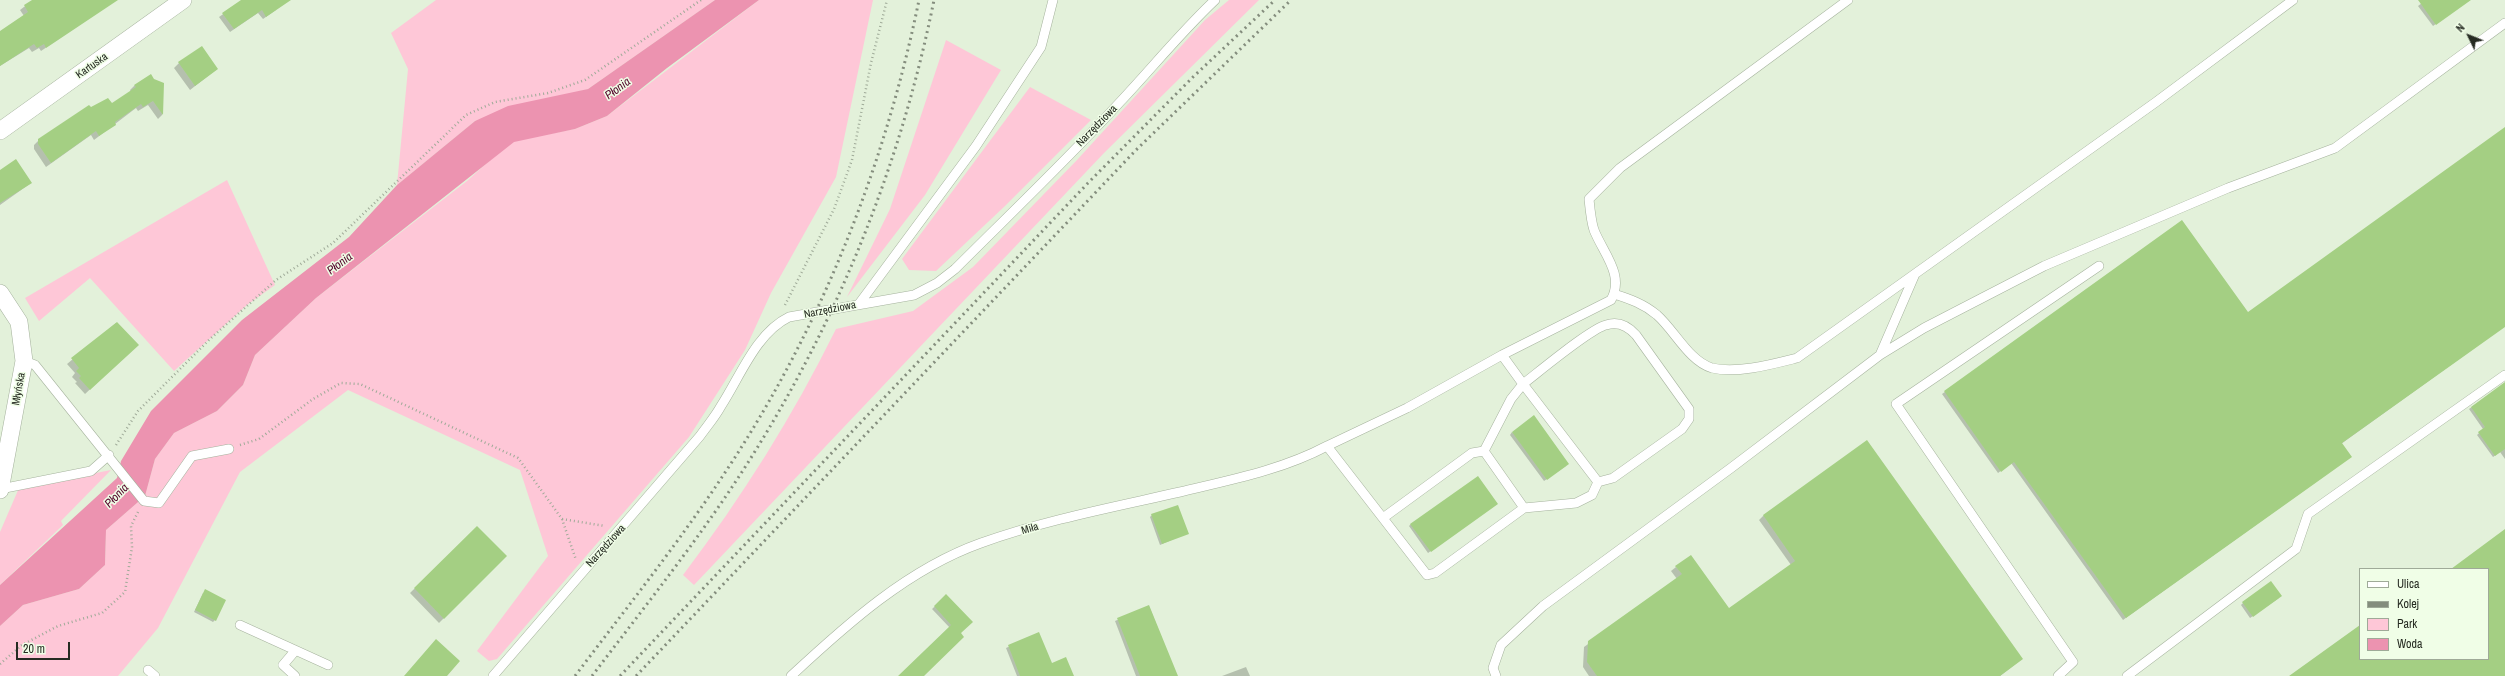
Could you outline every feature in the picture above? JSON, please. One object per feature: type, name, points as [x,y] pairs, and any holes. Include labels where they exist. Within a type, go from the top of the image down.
[{"type":"street","name":"Kartuska","points":[[0,131],[183,0]]},
{"type":"street","name":"Młyńska","points":[[0,293],[19,322],[24,361],[0,489]]},
{"type":"lane","points":[[859,304],[976,146],[1041,48],[1053,0]]},
{"type":"lane","name":"Narzędziowa","points":[[493,676],[581,573],[622,529],[700,436],[759,345],[781,321],[789,317],[914,295],[937,283],[955,269],[1062,163],[1120,102],[1186,27],[1215,0]]},
{"type":"lane","points":[[1848,0],[1620,168],[1589,199],[1594,229],[1616,276],[1614,294],[1641,303],[1657,315],[1700,362],[1713,368],[1740,369],[1770,365],[1797,358],[2156,102],[2293,0]]},
{"type":"lane","points":[[1496,676],[1493,668],[1501,645],[1543,606],[1880,355],[1924,328],[2044,266],[2228,188],[2335,148],[2505,23]]},
{"type":"lane","points":[[2058,676],[2073,662],[1896,404],[2099,266]]},
{"type":"lane","points":[[1880,355],[1916,273]]},
{"type":"lane","name":"Miła","points":[[791,676],[859,618],[905,582],[932,565],[980,543],[1060,520],[1237,479],[1304,458],[1407,408],[1502,355],[1611,300],[1614,294]]},
{"type":"lane","points":[[1484,452],[1511,399],[1523,384],[1601,326],[1619,324],[1626,326],[1636,335],[1689,409],[1689,419],[1682,429],[1613,478],[1598,482]]},
{"type":"lane","points":[[1502,355],[1598,482]]},
{"type":"lane","points":[[24,361],[35,365],[109,455],[144,501],[159,503],[192,456],[229,449]]},
{"type":"lane","points":[[2126,676],[2296,549],[2308,514],[2505,375]]},
{"type":"lane","points":[[1327,446],[1427,575],[1435,573],[1524,508],[1576,504],[1592,495],[1598,482]]},
{"type":"lane","points":[[1484,452],[1524,508]]},
{"type":"lane","points":[[1383,518],[1472,453],[1484,452]]},
{"type":"lane","points":[[0,489],[91,471],[109,455]]},
{"type":"lane","points":[[240,624],[295,651],[328,665]]},
{"type":"lane","points":[[295,651],[283,665],[295,676]]},
{"type":"path","points":[[109,455],[138,411],[210,339],[276,280],[333,243],[466,115],[496,102],[548,93],[585,80],[701,0]]},
{"type":"path","points":[[781,321],[791,291],[834,209],[852,160],[871,63],[887,0]]},
{"type":"path","points":[[229,449],[259,439],[313,400],[341,383],[360,384],[518,458],[562,519],[581,573]]},
{"type":"path","points":[[0,664],[22,645],[58,626],[102,613],[125,592],[132,547],[131,526],[144,501]]},
{"type":"path","points":[[562,519],[622,529]]},
{"type":"green space","points":[[436,0],[715,0],[588,89],[475,121],[397,185],[408,69],[391,33]]},
{"type":"green space","points":[[759,0],[873,0],[836,177],[771,293],[745,350],[689,437],[497,659],[489,661],[477,651],[548,556],[520,470],[348,390],[240,472],[158,628],[118,676],[0,676],[0,626],[23,605],[79,589],[105,565],[106,530],[145,496],[155,459],[174,433],[217,411],[243,385],[255,355],[316,298],[467,181],[511,141],[575,129],[607,116]]},
{"type":"green space","points":[[1229,0],[1259,0],[1104,153],[694,585],[683,575],[726,516],[766,455],[820,361],[836,329],[913,311],[973,267],[1077,160],[1205,20]]},
{"type":"green space","points":[[946,40],[1001,70],[925,195],[847,297],[890,209]]},
{"type":"green space","points":[[1030,87],[1091,120],[1005,206],[936,271],[909,270],[902,259]]},
{"type":"green space","points":[[227,180],[275,285],[247,305],[174,371],[90,278],[39,321],[25,298]]},
{"type":"green space","points":[[111,470],[61,521],[63,525],[0,585],[0,532],[19,488]]},
{"type":"water","name":"Płonia","points":[[715,0],[759,0],[667,68],[607,116],[575,129],[514,142],[316,298],[255,355],[243,385],[217,411],[174,433],[155,459],[145,496],[106,530],[105,565],[79,589],[23,605],[0,626],[0,585],[117,478],[121,461],[151,411],[242,320],[349,237],[397,185],[475,121],[508,106],[588,89]]},
{"type":"building","points":[[32,0],[118,0],[46,48],[44,44],[37,48],[34,44],[0,66],[0,31],[28,12],[24,5]]},
{"type":"building","points":[[241,0],[291,0],[266,17],[262,10],[234,29],[222,13]]},
{"type":"building","points":[[2418,0],[2471,0],[2436,25]]},
{"type":"building","points":[[202,46],[218,69],[195,86],[178,62]]},
{"type":"building","points":[[151,74],[154,79],[164,83],[163,115],[153,101],[143,107],[141,104],[115,122],[116,125],[99,136],[96,131],[51,163],[38,144],[38,139],[89,105],[91,107],[108,98],[112,103],[136,87],[134,85]]},
{"type":"building","points":[[2505,127],[2505,327],[2342,443],[2352,457],[2126,618],[2014,462],[2001,472],[1944,391],[2182,220],[2248,312]]},
{"type":"building","points":[[16,159],[32,183],[0,203],[0,170]]},
{"type":"building","points":[[117,322],[139,345],[90,390],[79,378],[81,376],[76,371],[79,368],[71,358]]},
{"type":"building","points":[[2505,382],[2505,449],[2495,456],[2478,432],[2485,427],[2471,407]]},
{"type":"building","points":[[1534,415],[1569,464],[1547,480],[1512,432]]},
{"type":"building","points":[[1867,440],[2023,659],[2000,676],[1597,676],[1587,662],[1588,641],[1682,574],[1675,566],[1691,555],[1729,608],[1795,561],[1763,515]]},
{"type":"building","points":[[1478,476],[1498,504],[1431,552],[1410,524]]},
{"type":"building","points":[[1178,505],[1189,534],[1162,544],[1151,514]]},
{"type":"building","points":[[477,526],[507,556],[444,619],[414,588]]},
{"type":"building","points":[[2505,529],[2505,676],[2289,676],[2359,626],[2359,660],[2489,660],[2489,568],[2452,568]]},
{"type":"building","points":[[2271,581],[2282,596],[2253,617],[2242,602]]},
{"type":"building","points":[[205,589],[226,600],[216,621],[195,610]]},
{"type":"building","points":[[946,594],[973,622],[961,633],[964,637],[924,676],[898,676],[951,625],[934,606]]},
{"type":"building","points":[[1149,605],[1178,676],[1140,676],[1117,618]]},
{"type":"building","points":[[1039,632],[1052,663],[1066,657],[1074,676],[1020,676],[1008,645]]},
{"type":"building","points":[[436,639],[460,661],[447,676],[404,676]]},
{"type":"railway","points":[[575,676],[710,495],[762,414],[792,359],[820,302],[846,243],[868,184],[888,123],[905,62],[919,0]]},
{"type":"railway","points":[[592,676],[668,577],[723,501],[774,420],[834,306],[860,246],[903,125],[920,63],[934,0]]},
{"type":"railway","points":[[620,676],[1088,183],[1193,77],[1275,0]]},
{"type":"railway","points":[[636,676],[1136,150],[1291,0]]}]
